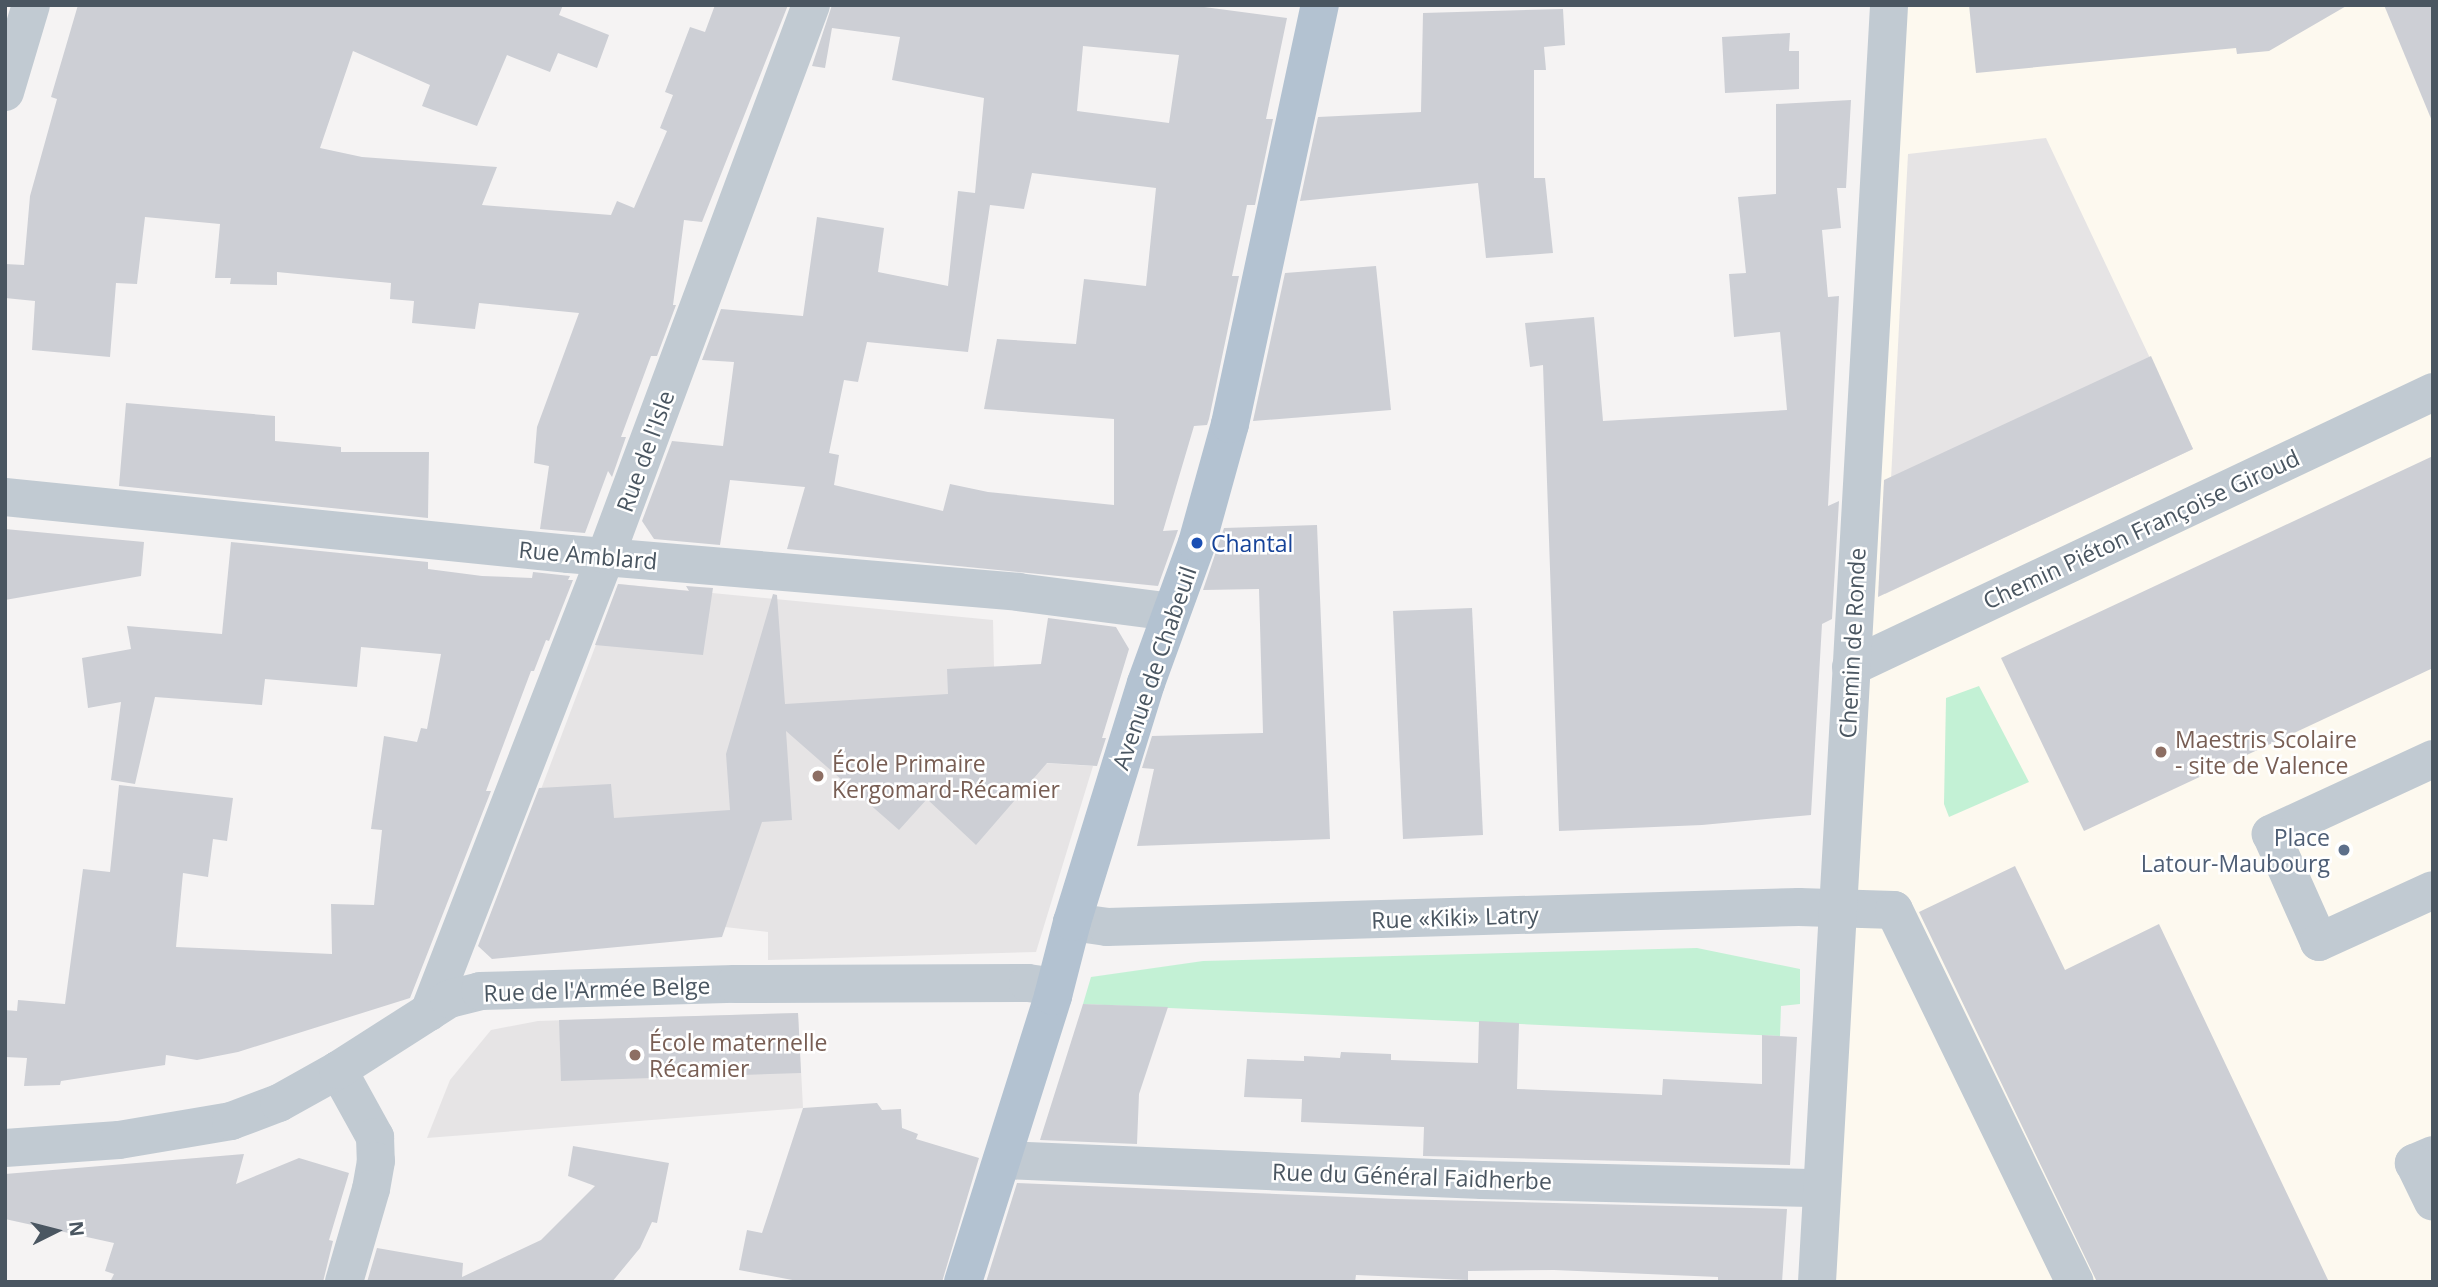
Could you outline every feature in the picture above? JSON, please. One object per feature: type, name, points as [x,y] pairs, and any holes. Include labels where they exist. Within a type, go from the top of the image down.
[{"type":"main road","name":"Avenue de Chabeuil","points":[[963,1282],[1146,683],[1197,543],[1230,424],[1321,5]]},
{"type":"street","points":[[5,92],[31,5]]},
{"type":"street","name":"Rue de l'Isle","points":[[429,1012],[606,555],[811,5]]},
{"type":"street","name":"Chemin de Ronde","points":[[1817,1282],[1889,5]]},
{"type":"street","name":"Chemin Piéton Françoise Giroud","points":[[1850,667],[2433,392]]},
{"type":"street","name":"Rue Amblard","points":[[5,497],[556,553],[606,555],[1018,592],[1171,612]]},
{"type":"street","points":[[2433,759],[2271,834],[2319,942],[2433,890]]},
{"type":"street","name":"Rue «Kiki» Latry","points":[[1075,912],[1107,927],[1839,907],[1894,910],[2075,1282]]},
{"type":"street","name":"Rue de l'Armée Belge","points":[[5,1149],[119,1140],[231,1121],[279,1103],[338,1070],[449,999],[480,991],[533,988],[972,983],[1028,983],[1055,987]]},
{"type":"street","points":[[338,1070],[375,1137],[376,1161],[372,1189],[344,1282]]},
{"type":"street","points":[[2433,1155],[2414,1163],[2433,1202]]},
{"type":"street","name":"Rue du Général Faidherbe","points":[[1002,1160],[1482,1180],[1821,1188]]},
{"type":"shaded area","points":[[1902,5],[2433,5],[2433,1282],[1829,1282]]},
{"type":"shaded area","points":[[2046,138],[2193,449],[1885,594],[1908,154]]},
{"type":"shaded area","name":"École Primaire Kergomard-Récamier","points":[[619,584],[993,620],[994,667],[1009,761],[1093,766],[1036,952],[768,960],[768,932],[725,927],[524,834]]},
{"type":"shaded area","name":"École maternelle Récamier","points":[[798,1013],[803,1108],[427,1138],[450,1080],[491,1030],[538,1021]]},
{"type":"green space","points":[[1979,686],[2029,782],[1949,817],[1944,804],[1946,698]]},
{"type":"green space","points":[[1697,948],[1800,969],[1800,1004],[1781,1006],[1780,1036],[1083,1004],[1091,977],[1203,961]]},
{"type":"building","points":[[78,5],[563,5],[559,15],[609,35],[597,68],[558,53],[550,72],[507,55],[477,126],[422,106],[430,85],[353,51],[320,148],[362,157],[497,167],[482,205],[611,215],[617,201],[634,208],[667,131],[660,128],[673,95],[665,92],[690,27],[705,32],[715,5],[788,5],[702,222],[684,220],[673,305],[676,305],[657,356],[651,356],[621,437],[626,437],[612,477],[608,471],[585,533],[540,529],[549,466],[534,463],[537,427],[579,313],[479,303],[475,329],[412,323],[414,301],[390,299],[391,283],[277,272],[277,285],[230,284],[231,278],[215,278],[220,224],[145,217],[137,284],[116,283],[110,357],[32,350],[35,301],[5,298],[5,264],[24,265],[30,196],[57,99],[51,97]]},
{"type":"building","points":[[832,5],[1189,5],[1287,18],[1266,119],[1273,119],[1255,205],[1247,205],[1232,276],[1239,276],[1209,419],[1207,425],[1194,426],[1163,531],[1178,530],[1158,586],[787,549],[805,487],[730,480],[720,545],[654,539],[642,521],[672,441],[723,446],[734,362],[702,360],[721,309],[803,316],[817,217],[884,228],[878,272],[948,286],[958,191],[975,193],[984,98],[892,80],[900,37],[832,28],[825,68],[812,66]],"holes":[[[1083,46],[1179,55],[1169,123],[1077,111]],[[1032,173],[1156,188],[1146,286],[1084,279],[1076,344],[997,339],[984,409],[1114,419],[1114,505],[988,492],[950,484],[943,511],[834,485],[839,455],[829,453],[844,380],[858,382],[867,342],[968,352],[990,205],[1024,209]]]},
{"type":"building","points":[[1969,5],[2348,5],[2269,51],[2237,54],[2236,48],[1976,73]]},
{"type":"building","points":[[2384,5],[2433,5],[2433,121],[2432,121]]},
{"type":"building","points":[[1563,9],[1565,45],[1544,47],[1546,70],[1534,70],[1534,178],[1545,178],[1553,253],[1486,258],[1478,183],[1300,201],[1318,117],[1421,112],[1423,13]]},
{"type":"building","points":[[1790,33],[1789,51],[1799,51],[1799,89],[1725,93],[1722,37]]},
{"type":"building","points":[[1851,100],[1846,188],[1837,188],[1841,228],[1822,230],[1828,297],[1839,296],[1828,506],[1839,501],[1832,619],[1822,624],[1811,815],[1702,825],[1559,831],[1543,365],[1530,367],[1525,323],[1594,317],[1603,421],[1787,410],[1780,332],[1734,337],[1729,274],[1746,273],[1738,197],[1776,194],[1776,104]]},
{"type":"building","points":[[1376,266],[1391,410],[1253,421],[1285,273]]},
{"type":"building","points":[[2151,356],[2193,449],[1878,597],[1884,480]]},
{"type":"building","points":[[126,403],[275,416],[275,441],[341,447],[341,452],[429,452],[428,518],[119,486]]},
{"type":"building","points":[[2433,456],[2433,668],[2084,831],[2001,658]]},
{"type":"building","points":[[1317,525],[1330,839],[1137,846],[1154,769],[1142,768],[1152,736],[1263,733],[1259,589],[1203,590],[1224,528]]},
{"type":"building","points":[[5,529],[144,542],[141,576],[5,600]]},
{"type":"building","points":[[231,542],[428,562],[428,569],[482,576],[532,578],[533,572],[570,576],[568,580],[573,580],[549,641],[546,640],[534,671],[531,671],[486,791],[491,791],[410,998],[238,1052],[197,1060],[166,1055],[165,1065],[61,1081],[60,1085],[24,1086],[27,1058],[5,1057],[5,1010],[17,1011],[18,1000],[65,1004],[83,869],[110,872],[119,785],[233,798],[227,841],[213,839],[208,877],[183,873],[176,947],[332,954],[331,904],[374,905],[382,830],[371,829],[384,736],[417,742],[421,728],[427,729],[441,654],[361,647],[357,687],[265,679],[262,705],[155,697],[135,784],[111,780],[121,702],[88,708],[82,658],[131,649],[127,626],[222,634]]},
{"type":"building","points":[[618,584],[689,591],[686,586],[713,588],[703,655],[595,645]]},
{"type":"building","points":[[773,594],[777,595],[785,704],[948,694],[947,669],[1041,664],[1048,618],[1116,627],[1129,649],[1102,738],[1106,738],[1097,766],[1047,763],[976,845],[927,799],[899,830],[786,731],[792,820],[762,822],[722,937],[492,959],[478,946],[539,788],[611,784],[614,818],[730,810],[726,754]]},
{"type":"building","points":[[1472,608],[1483,835],[1403,839],[1393,611]]},
{"type":"building","points":[[2015,866],[2065,970],[2159,924],[2329,1282],[2097,1282],[1919,912]]},
{"type":"building","points":[[1083,1004],[1168,1007],[1139,1094],[1137,1144],[1040,1140]]},
{"type":"building","points":[[798,1013],[801,1073],[561,1081],[559,1020]]},
{"type":"building","points":[[1479,1021],[1519,1023],[1517,1089],[1662,1095],[1663,1079],[1762,1084],[1762,1035],[1797,1037],[1790,1165],[1423,1156],[1424,1127],[1301,1122],[1302,1099],[1244,1097],[1247,1059],[1304,1061],[1304,1056],[1340,1058],[1341,1052],[1391,1054],[1391,1060],[1478,1063]]},
{"type":"building","points":[[877,1103],[882,1110],[901,1109],[902,1128],[918,1134],[916,1139],[979,1158],[942,1282],[803,1282],[739,1270],[747,1230],[762,1233],[803,1108]]},
{"type":"building","points":[[573,1146],[669,1163],[657,1223],[652,1222],[640,1248],[612,1282],[367,1282],[377,1248],[463,1263],[462,1277],[541,1240],[595,1186],[568,1176]]},
{"type":"building","points":[[244,1154],[236,1184],[299,1158],[349,1173],[329,1240],[333,1241],[323,1282],[110,1282],[114,1274],[105,1271],[114,1243],[5,1219],[5,1174]]},
{"type":"building","points":[[1017,1183],[1395,1199],[1787,1209],[1782,1282],[1718,1282],[1718,1277],[1554,1270],[1468,1271],[1468,1280],[1356,1275],[1355,1282],[986,1282]]},
{"type":"place","name":"Chantal","points":[[1197,543]]},
{"type":"place","name":"Maestris Scolaire - site de Valence","points":[[2161,752]]},
{"type":"place","name":"École Primaire Kergomard-Récamier","points":[[818,776]]},
{"type":"place","name":"Place Latour-Maubourg","points":[[2344,850]]},
{"type":"place","name":"École maternelle Récamier","points":[[635,1055]]}]
